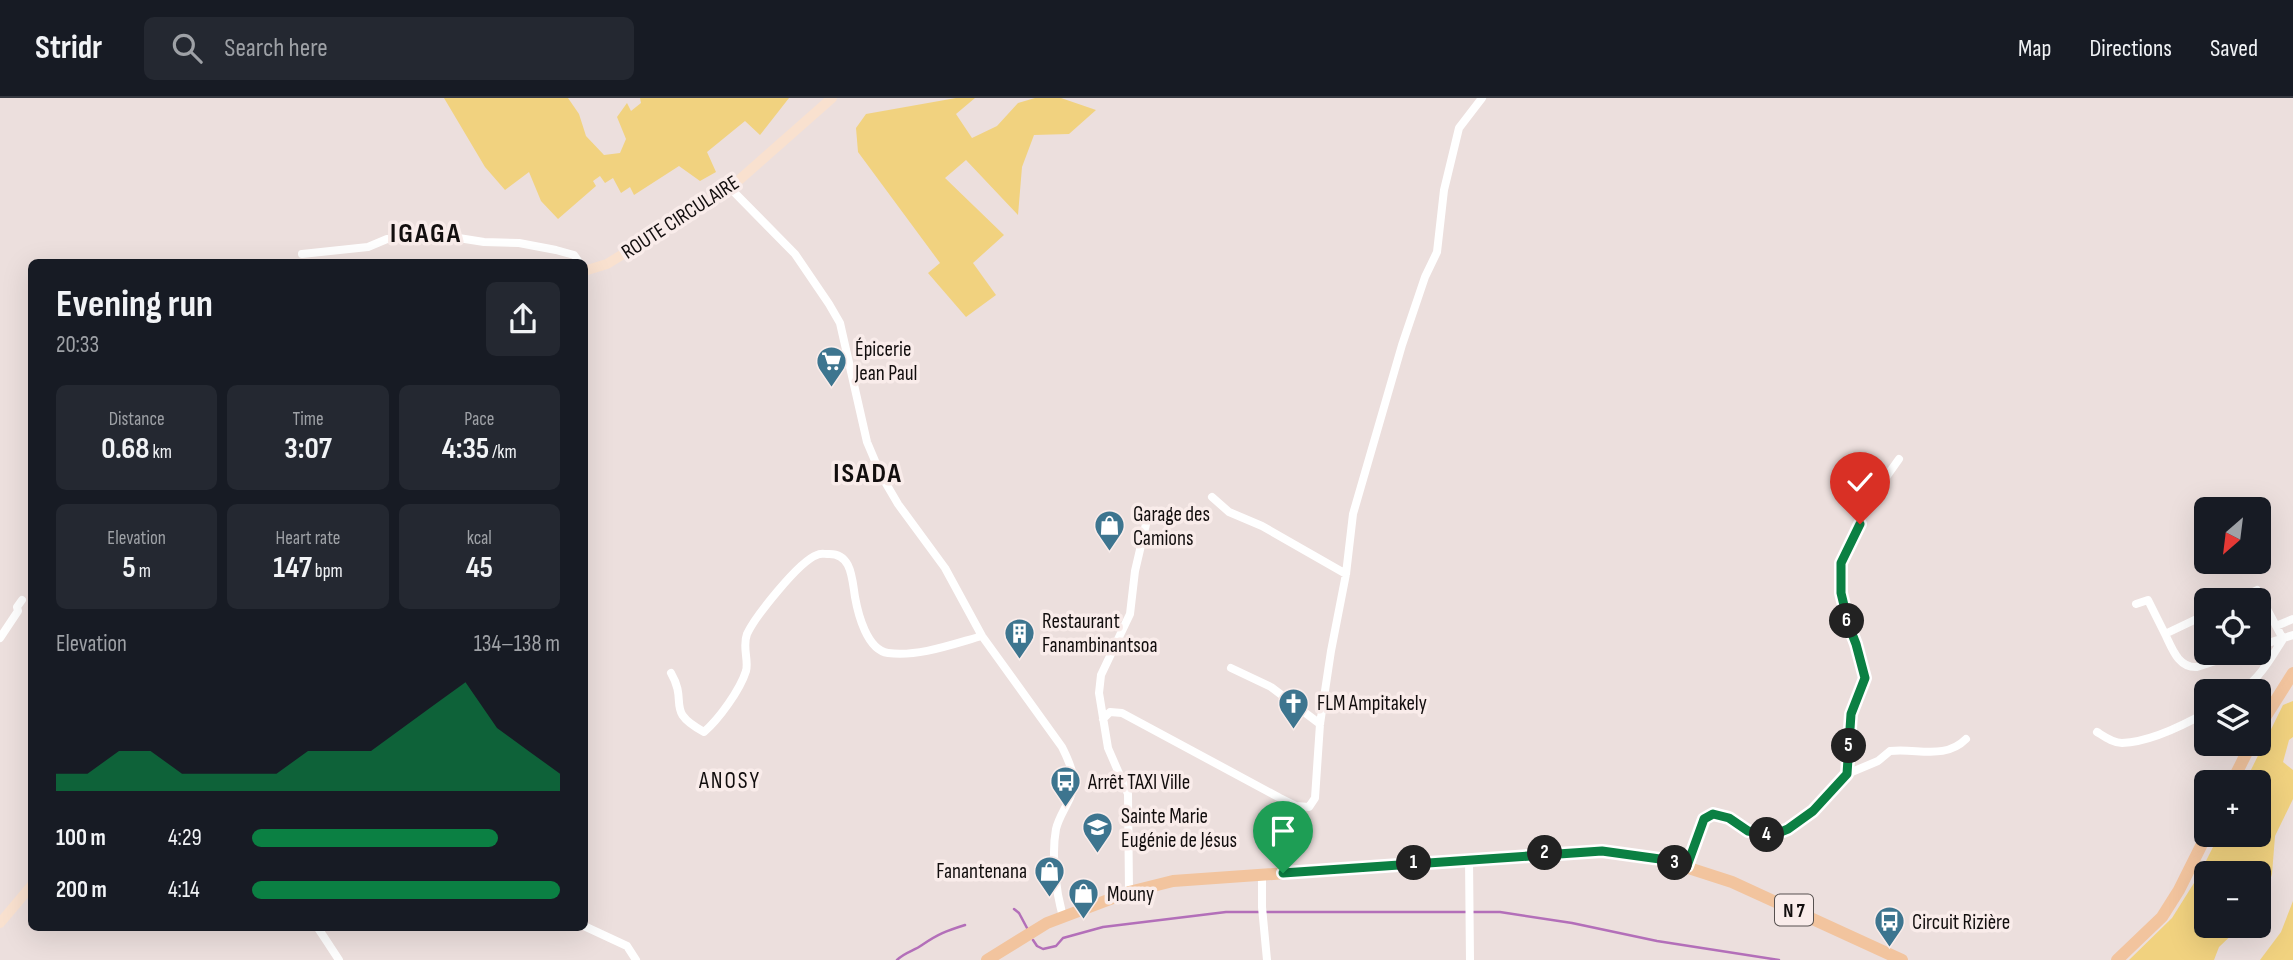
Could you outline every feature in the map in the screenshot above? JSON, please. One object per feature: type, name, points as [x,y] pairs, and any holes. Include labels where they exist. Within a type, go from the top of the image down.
[{"type":"main road","points":[[2271,708],[2293,673]]},
{"type":"main road","points":[[2117,960],[2162,917],[2200,847]]},
{"type":"main road","name":"N 7","points":[[987,960],[1047,923],[1129,892],[1173,881],[1602,851],[1667,860],[1732,882],[1901,960]]},
{"type":"street","name":"ROUTE CIRCULAIRE","points":[[588,270],[607,264],[730,188],[832,98]]},
{"type":"street","points":[[1103,719],[1110,712],[1122,713],[1296,806],[1310,807],[1315,799],[1320,724],[1346,574],[1353,514],[1425,277],[1437,252],[1444,190],[1459,128],[1482,98]]},
{"type":"street","points":[[730,188],[795,254],[829,304],[840,323],[867,442],[881,475],[898,504],[945,568],[982,636],[1062,747],[1072,766],[1075,782],[1056,826],[1055,837],[1056,891],[1063,917]]},
{"type":"street","points":[[302,254],[368,247],[387,239],[446,236],[465,240],[519,243],[556,250],[574,255],[577,259]]},
{"type":"street","points":[[1847,774],[1851,714],[1865,678],[1841,593],[1841,563],[1862,515],[1899,459]]},
{"type":"street","points":[[1212,497],[1229,512],[1262,526],[1346,574]]},
{"type":"street","points":[[1129,892],[1128,794],[1108,748],[1099,693],[1101,675],[1129,614],[1146,524]]},
{"type":"street","points":[[671,673],[676,682],[681,716],[687,723],[705,732],[721,717],[746,670],[747,634],[781,587],[816,555],[834,553],[845,560],[853,572],[855,599],[866,632],[874,645],[886,653],[931,648],[982,636]]},
{"type":"street","points":[[0,638],[22,600]]},
{"type":"street","points":[[2136,604],[2148,600],[2180,663],[2189,668],[2202,665]]},
{"type":"street","points":[[2271,617],[2283,639]]},
{"type":"street","points":[[2276,626],[2293,619]]},
{"type":"street","points":[[2165,634],[2194,620]]},
{"type":"street","points":[[2271,642],[2293,635]]},
{"type":"street","points":[[2254,679],[2283,639]]},
{"type":"street","points":[[1231,668],[1271,687],[1320,724]]},
{"type":"street","points":[[2097,732],[2109,740],[2121,743],[2141,739],[2194,719]]},
{"type":"street","points":[[1687,866],[1704,819],[1713,814],[1729,818],[1748,831],[1771,836],[1788,829],[1813,811],[1847,774],[1878,761],[1890,751],[1947,751],[1956,748],[1966,739]]},
{"type":"street","points":[[1469,859],[1470,960]]},
{"type":"street","points":[[1262,874],[1266,960]]},
{"type":"street","points":[[0,923],[28,890]]},
{"type":"street","points":[[588,928],[627,946],[636,960]]},
{"type":"street","points":[[320,931],[339,960]]},
{"type":"shaded area","points":[[444,98],[568,98],[579,114],[586,136],[604,155],[620,153],[626,139],[617,117],[627,103],[631,111],[641,103],[640,98],[789,98],[760,135],[745,121],[707,152],[716,172],[700,181],[679,166],[634,195],[630,187],[621,193],[613,178],[605,183],[600,176],[593,181],[596,186],[558,219],[541,201],[529,172],[505,190],[485,167]]},
{"type":"shaded area","points":[[956,98],[975,98],[956,114],[972,138],[997,126],[1018,103],[1035,98],[1061,98],[1096,110],[1069,134],[1034,135],[1022,167],[1018,215],[966,160],[945,178],[1004,235],[973,263],[996,295],[966,317],[928,273],[940,263],[858,152],[856,128],[866,114]]},
{"type":"shaded area","points":[[2293,701],[2293,737],[2289,740],[2283,762],[2293,770],[2293,799],[2275,836],[2271,877],[2271,861],[2206,861],[2213,847],[2271,847],[2271,770],[2251,770],[2258,756],[2271,756],[2271,729],[2283,705]]},
{"type":"shaded area","points":[[2194,883],[2194,938],[2228,938],[2219,947],[2214,960],[2129,960],[2172,918]]},
{"type":"shaded area","points":[[2293,901],[2293,960],[2260,960],[2281,932]]},
{"type":"waterway","points":[[1014,909],[1027,928]]},
{"type":"waterway","points":[[1033,940],[1043,949],[1056,946],[1063,938],[1103,927],[1226,912],[1500,912],[1779,960]]},
{"type":"waterway","points":[[897,960],[938,935],[965,925]]},
{"type":"place","name":"Épicerie Jean Paul","points":[[832,388]]},
{"type":"place","name":"Garage des Camions","points":[[1110,553]]},
{"type":"place","name":"Restaurant Fanambinantsoa","points":[[1019,660]]},
{"type":"place","name":"FLM Ampitakely","points":[[1294,730]]},
{"type":"place","name":"Arrêt TAXI Ville","points":[[1065,809]]},
{"type":"place","name":"Sainte Marie Eugénie de Jésus","points":[[1098,855]]},
{"type":"place","name":"Fanantenana","points":[[1050,898]]},
{"type":"place","name":"Mouny","points":[[1084,921]]},
{"type":"place","name":"Circuit Rizière","points":[[1889,949]]},
{"type":"district","name":"IGAGA","points":[[426,232]]},
{"type":"district","name":"ISADA","points":[[868,472]]},
{"type":"district","name":"ANOSY","points":[[730,780]]},
{"type":"route","points":[[1283,873],[1602,851],[1667,860],[1687,866],[1704,819],[1713,814],[1729,818],[1748,831],[1771,836],[1788,829],[1813,811],[1847,774],[1851,714],[1865,678],[1841,593],[1841,563],[1860,524]]}]
